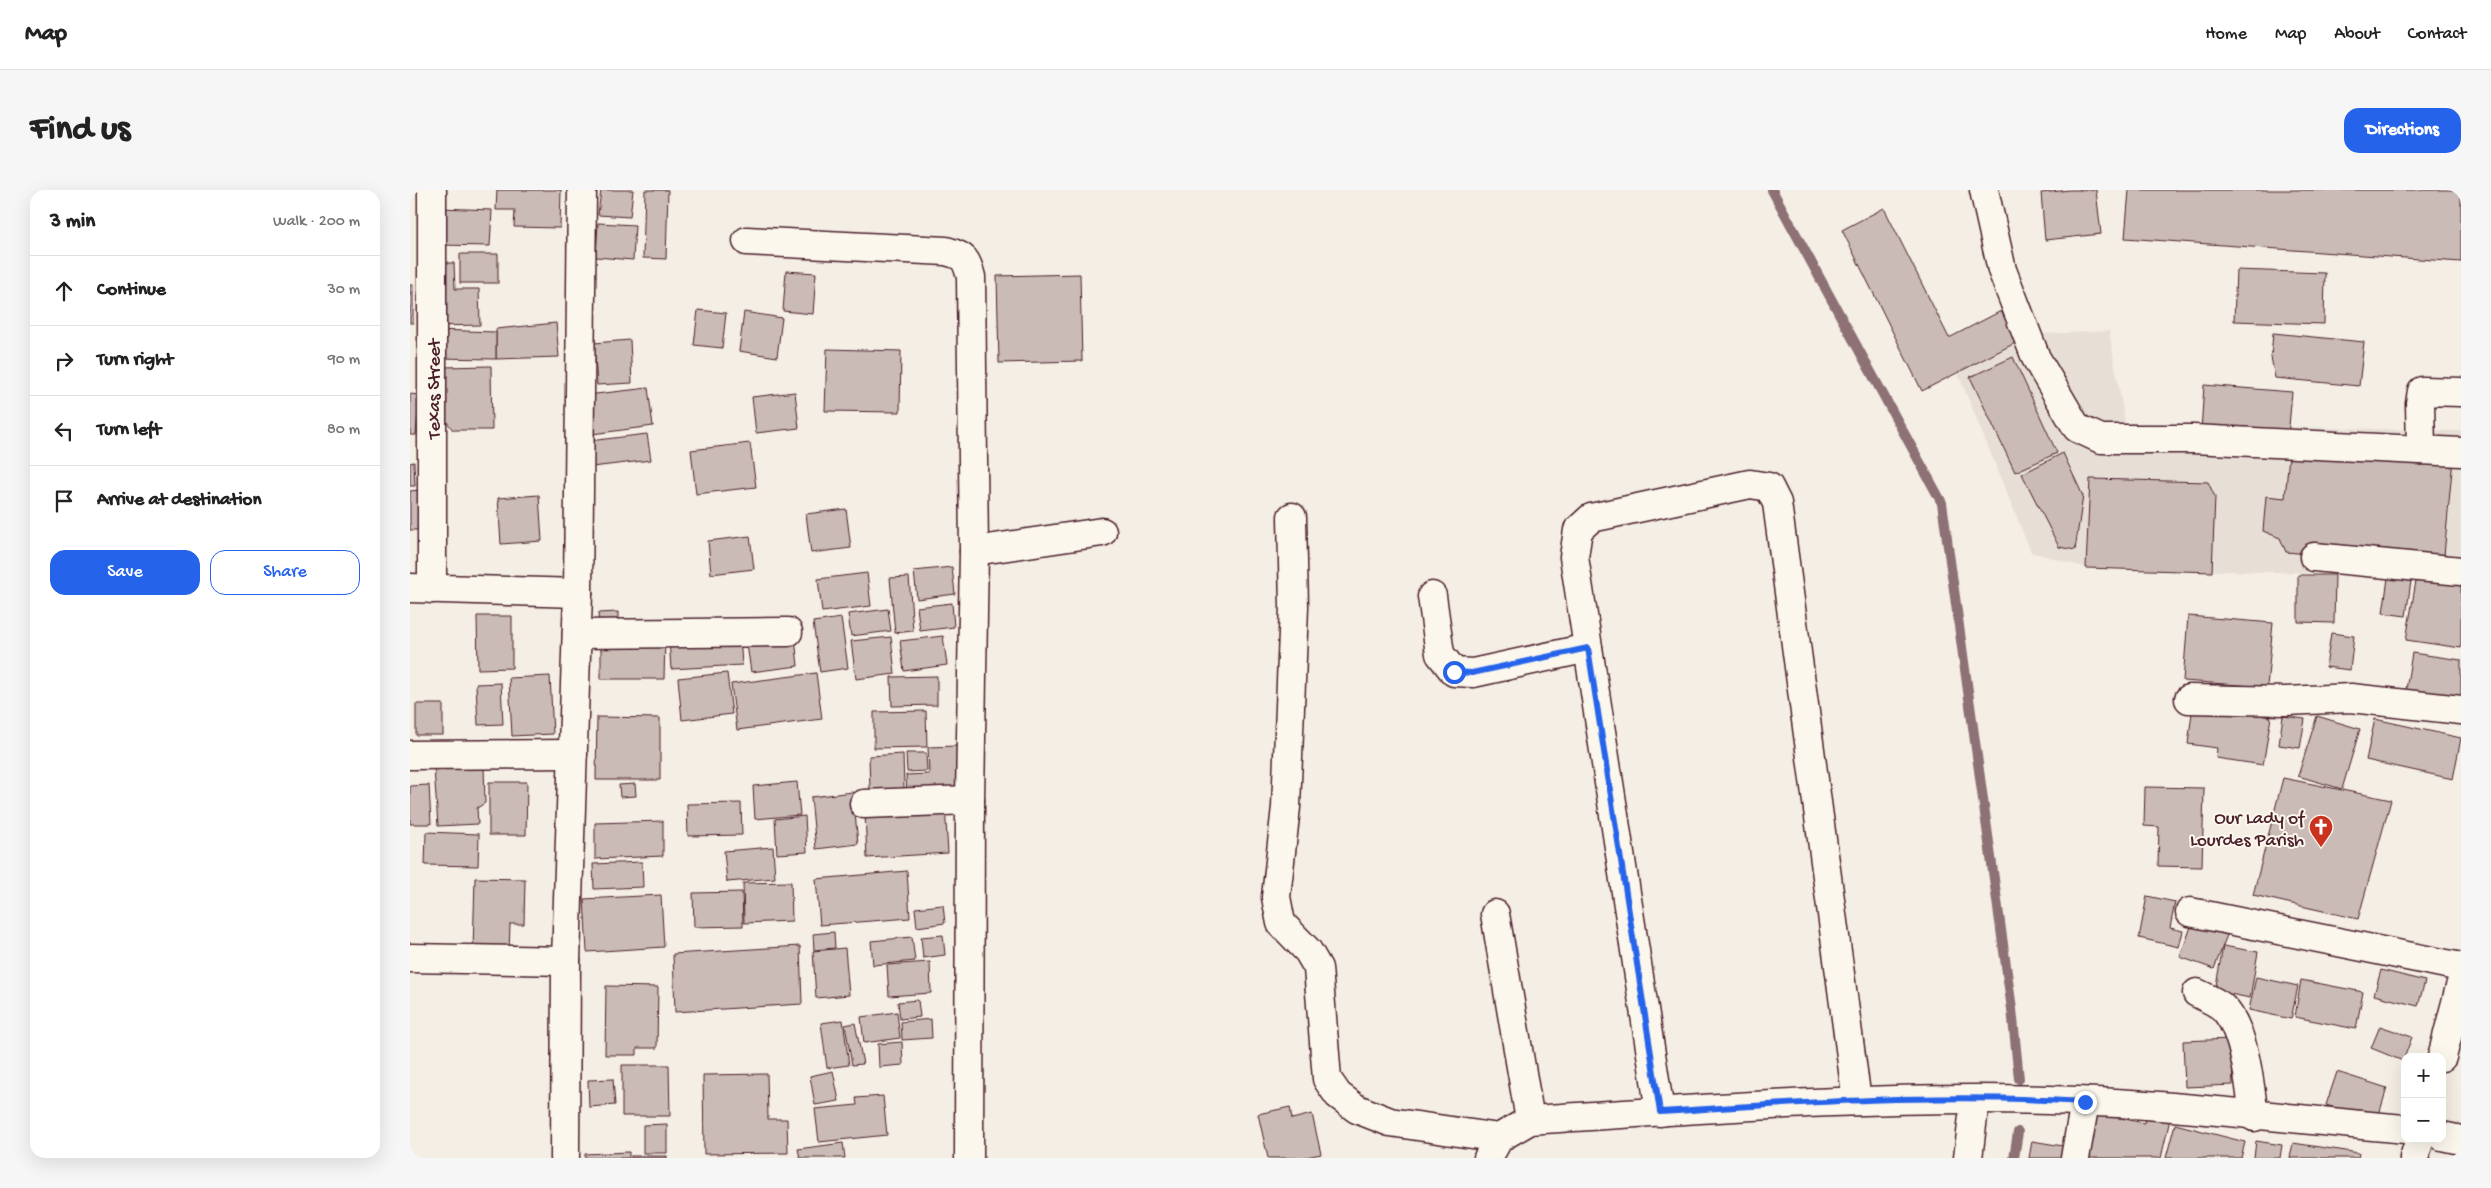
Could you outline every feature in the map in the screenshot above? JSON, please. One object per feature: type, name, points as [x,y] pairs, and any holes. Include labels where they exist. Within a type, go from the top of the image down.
[{"type":"main road","name":"Texas Street","points":[[421,589],[432,190]]},
{"type":"main road","points":[[565,1158],[566,962],[578,759],[577,634],[582,190]]},
{"type":"main road","points":[[1984,190],[2002,270],[2036,358],[2077,428],[2101,439],[2193,439],[2461,452]]},
{"type":"main road","points":[[747,241],[946,251],[958,254],[967,260],[971,277],[974,551],[970,800],[970,1158]]},
{"type":"main road","points":[[2421,450],[2420,403],[2422,391],[2461,392]]},
{"type":"main road","points":[[1660,1112],[1574,556],[1578,530],[1591,518],[1750,484],[1769,487],[1777,503],[1857,1101]]},
{"type":"main road","points":[[1292,516],[1294,607],[1287,797],[1276,897],[1281,923],[1308,951],[1318,968],[1327,1079],[1338,1095],[1357,1109],[1390,1122],[1493,1148],[1530,1120],[1857,1101],[1976,1100],[2085,1102],[2401,1130]]},
{"type":"main road","points":[[974,551],[1102,532]]},
{"type":"main road","points":[[2314,558],[2461,571]]},
{"type":"main road","points":[[421,589],[578,593]]},
{"type":"main road","points":[[1432,596],[1440,654],[1454,672],[1472,673],[1588,648]]},
{"type":"main road","points":[[577,634],[788,632]]},
{"type":"main road","points":[[2189,698],[2286,700],[2351,698],[2461,710]]},
{"type":"main road","points":[[410,755],[578,759]]},
{"type":"main road","points":[[864,804],[970,800]]},
{"type":"main road","points":[[2190,912],[2461,967]]},
{"type":"main road","points":[[1495,914],[1530,1120]]},
{"type":"main road","points":[[410,958],[566,962]]},
{"type":"main road","points":[[2443,1053],[2461,983]]},
{"type":"main road","points":[[2197,993],[2222,1007],[2234,1026],[2246,1058],[2254,1117]]},
{"type":"main road","points":[[1968,1158],[1976,1100]]},
{"type":"main road","points":[[2074,1158],[2085,1102]]},
{"type":"main road","points":[[2446,1137],[2461,1140]]},
{"type":"main road","points":[[2414,1158],[2419,1143]]},
{"type":"shaded area","points":[[1939,327],[1949,338],[2109,331],[2125,423],[2461,431],[2461,576],[2087,568],[2031,552]]},
{"type":"building","points":[[497,190],[561,190],[560,228],[514,227],[515,210],[496,210]]},
{"type":"building","points":[[601,190],[633,190],[630,217],[598,215]]},
{"type":"building","points":[[645,190],[668,190],[666,259],[643,258]]},
{"type":"building","points":[[2096,190],[2101,234],[2045,240],[2041,193]]},
{"type":"building","points":[[2129,190],[2461,190],[2461,262],[2125,238]]},
{"type":"building","points":[[440,208],[492,210],[490,246],[438,245]]},
{"type":"building","points":[[1884,208],[1949,338],[2001,311],[2017,342],[1922,391],[1842,230]]},
{"type":"building","points":[[598,223],[635,225],[633,260],[596,257]]},
{"type":"building","points":[[460,254],[498,254],[498,283],[460,283]]},
{"type":"building","points":[[437,263],[454,263],[455,289],[479,289],[480,325],[438,326]]},
{"type":"building","points":[[2236,270],[2325,273],[2324,324],[2234,321]]},
{"type":"building","points":[[786,271],[816,273],[813,314],[783,311]]},
{"type":"building","points":[[1080,274],[1082,361],[999,363],[997,276]]},
{"type":"building","points":[[410,285],[413,285],[413,323],[410,323]]},
{"type":"building","points":[[698,310],[726,313],[722,348],[694,345]]},
{"type":"building","points":[[744,312],[782,318],[777,357],[739,351]]},
{"type":"building","points":[[556,323],[559,357],[496,359],[496,329]]},
{"type":"building","points":[[435,330],[496,332],[496,359],[434,358]]},
{"type":"building","points":[[2273,333],[2364,342],[2359,386],[2275,378],[2271,357]]},
{"type":"building","points":[[630,340],[632,383],[597,385],[594,343]]},
{"type":"building","points":[[827,349],[901,351],[900,412],[825,411]]},
{"type":"building","points":[[2013,357],[2057,453],[2015,472],[1970,377]]},
{"type":"building","points":[[491,366],[492,430],[453,430],[443,417],[443,367]]},
{"type":"building","points":[[2204,385],[2292,392],[2288,438],[2201,431]]},
{"type":"building","points":[[648,388],[653,426],[592,434],[587,395]]},
{"type":"building","points":[[795,392],[799,428],[756,433],[752,397]]},
{"type":"building","points":[[410,394],[419,395],[416,435],[410,435]]},
{"type":"building","points":[[647,434],[651,460],[592,467],[589,441]]},
{"type":"building","points":[[750,443],[756,487],[696,494],[691,450]]},
{"type":"building","points":[[2290,445],[2453,459],[2443,566],[2286,552],[2280,538],[2263,531],[2266,496],[2285,498]]},
{"type":"building","points":[[2063,453],[2083,496],[2075,550],[2059,547],[2022,474]]},
{"type":"building","points":[[414,462],[415,486],[410,486],[410,463]]},
{"type":"building","points":[[2090,479],[2208,482],[2215,497],[2212,572],[2086,568]]},
{"type":"building","points":[[420,490],[421,530],[410,530],[410,491]]},
{"type":"building","points":[[539,495],[542,541],[501,544],[498,498]]},
{"type":"building","points":[[846,509],[851,548],[811,553],[806,514]]},
{"type":"building","points":[[750,536],[754,569],[711,574],[708,541]]},
{"type":"building","points":[[952,567],[955,594],[917,599],[914,571]]},
{"type":"building","points":[[867,573],[871,606],[822,612],[818,579]]},
{"type":"building","points":[[2298,575],[2335,575],[2334,623],[2298,622]]},
{"type":"building","points":[[2417,575],[2461,576],[2461,648],[2406,640]]},
{"type":"building","points":[[909,577],[913,631],[895,633],[890,578]]},
{"type":"building","points":[[2388,578],[2411,581],[2406,616],[2383,613]]},
{"type":"building","points":[[952,603],[954,627],[920,631],[917,607]]},
{"type":"building","points":[[888,609],[891,631],[851,636],[848,614]]},
{"type":"building","points":[[618,612],[618,628],[599,628],[598,613]]},
{"type":"building","points":[[477,616],[512,616],[512,668],[478,669]]},
{"type":"building","points":[[2188,616],[2273,623],[2267,687],[2183,681]]},
{"type":"building","points":[[841,618],[848,668],[820,672],[813,622]]},
{"type":"building","points":[[2331,633],[2354,636],[2350,670],[2326,667]]},
{"type":"building","points":[[740,636],[742,665],[671,669],[669,639]]},
{"type":"building","points":[[943,636],[947,665],[904,671],[900,641]]},
{"type":"building","points":[[891,637],[895,674],[856,679],[851,641]]},
{"type":"building","points":[[601,638],[665,638],[664,679],[601,679]]},
{"type":"building","points":[[795,638],[798,666],[751,672],[747,644]]},
{"type":"building","points":[[2412,653],[2461,660],[2461,698],[2406,690]]},
{"type":"building","points":[[727,673],[732,714],[682,720],[678,678]]},
{"type":"building","points":[[816,673],[822,719],[737,730],[731,684]]},
{"type":"building","points":[[550,676],[553,734],[512,736],[509,678]]},
{"type":"building","points":[[937,676],[937,705],[892,706],[891,677]]},
{"type":"building","points":[[501,683],[503,724],[478,725],[476,684]]},
{"type":"building","points":[[416,704],[443,704],[443,735],[416,735]]},
{"type":"building","points":[[2193,705],[2271,717],[2263,765],[2216,758],[2217,748],[2188,744]]},
{"type":"building","points":[[926,711],[927,747],[874,748],[874,712]]},
{"type":"building","points":[[2283,716],[2305,719],[2300,748],[2279,745]]},
{"type":"building","points":[[2317,716],[2360,729],[2342,789],[2298,776]]},
{"type":"building","points":[[597,717],[660,718],[660,780],[596,780]]},
{"type":"building","points":[[2375,719],[2461,738],[2453,779],[2366,760]]},
{"type":"building","points":[[957,746],[958,795],[907,796],[906,775],[929,774],[928,747]]},
{"type":"building","points":[[906,753],[926,753],[927,771],[907,772]]},
{"type":"building","points":[[903,754],[904,789],[870,790],[869,756]]},
{"type":"building","points":[[484,765],[485,803],[477,808],[478,824],[438,826],[434,768]]},
{"type":"building","name":"Our Lady of Lourdes Parish","points":[[2283,778],[2391,800],[2358,919],[2253,895]]},
{"type":"building","points":[[489,782],[527,782],[526,835],[489,835]]},
{"type":"building","points":[[797,782],[800,815],[755,819],[753,786]]},
{"type":"building","points":[[635,784],[636,796],[620,797],[619,785]]},
{"type":"building","points":[[429,785],[431,824],[410,824],[410,786]]},
{"type":"building","points":[[2145,787],[2204,788],[2202,867],[2158,866],[2159,827],[2144,826]]},
{"type":"building","points":[[853,792],[858,844],[816,849],[811,797]]},
{"type":"building","points":[[741,803],[742,835],[688,836],[687,804]]},
{"type":"building","points":[[945,806],[948,853],[867,858],[865,812]]},
{"type":"building","points":[[805,816],[807,852],[777,854],[775,819]]},
{"type":"building","points":[[663,821],[663,856],[595,859],[595,823]]},
{"type":"building","points":[[426,832],[479,834],[478,866],[425,865]]},
{"type":"building","points":[[773,847],[775,878],[727,882],[724,851]]},
{"type":"building","points":[[642,862],[643,887],[594,889],[593,864]]},
{"type":"building","points":[[907,871],[910,918],[820,925],[816,879]]},
{"type":"building","points":[[475,878],[525,879],[524,924],[510,924],[509,951],[473,950]]},
{"type":"building","points":[[791,882],[792,921],[744,923],[743,883]]},
{"type":"building","points":[[742,892],[743,926],[694,927],[693,893]]},
{"type":"building","points":[[661,895],[664,947],[587,952],[584,899]]},
{"type":"building","points":[[2147,896],[2175,902],[2170,928],[2183,931],[2179,947],[2139,938]]},
{"type":"building","points":[[943,905],[945,923],[917,927],[915,908]]},
{"type":"building","points":[[2192,924],[2227,935],[2214,969],[2180,957]]},
{"type":"building","points":[[834,932],[835,948],[814,950],[813,934]]},
{"type":"building","points":[[943,935],[945,955],[923,958],[921,937]]},
{"type":"building","points":[[912,937],[915,961],[873,965],[871,941]]},
{"type":"building","points":[[800,946],[802,1004],[675,1012],[673,954]]},
{"type":"building","points":[[2223,946],[2258,952],[2250,998],[2215,991]]},
{"type":"building","points":[[845,948],[849,995],[816,998],[813,951]]},
{"type":"building","points":[[930,962],[931,993],[889,996],[887,965]]},
{"type":"building","points":[[2381,970],[2425,981],[2418,1006],[2374,995]]},
{"type":"building","points":[[2256,977],[2298,986],[2291,1019],[2249,1010]]},
{"type":"building","points":[[2301,980],[2363,992],[2356,1029],[2295,1017]]},
{"type":"building","points":[[606,986],[658,987],[657,1048],[637,1048],[637,1055],[605,1055]]},
{"type":"building","points":[[918,1000],[920,1017],[900,1019],[898,1002]]},
{"type":"building","points":[[897,1012],[900,1038],[864,1043],[861,1017]]},
{"type":"building","points":[[931,1019],[932,1038],[902,1040],[901,1022]]},
{"type":"building","points":[[843,1020],[849,1065],[827,1068],[821,1023]]},
{"type":"building","points":[[855,1023],[863,1064],[852,1065],[845,1025]]},
{"type":"building","points":[[2380,1026],[2412,1037],[2406,1053],[2401,1053],[2401,1060],[2371,1048]]},
{"type":"building","points":[[2231,1039],[2233,1085],[2185,1087],[2183,1041]]},
{"type":"building","points":[[902,1042],[903,1065],[879,1067],[878,1044]]},
{"type":"building","points":[[622,1065],[669,1065],[670,1116],[622,1116]]},
{"type":"building","points":[[833,1071],[839,1101],[815,1105],[810,1076]]},
{"type":"building","points":[[2337,1072],[2387,1088],[2377,1121],[2326,1105]]},
{"type":"building","points":[[767,1074],[768,1119],[787,1119],[788,1153],[704,1154],[703,1075]]},
{"type":"building","points":[[613,1079],[615,1105],[589,1107],[588,1080]]},
{"type":"building","points":[[883,1096],[887,1135],[819,1142],[815,1109],[857,1105],[856,1098]]},
{"type":"building","points":[[1290,1107],[1292,1119],[1312,1114],[1321,1154],[1301,1158],[1268,1158],[1258,1114]]},
{"type":"building","points":[[2092,1112],[2144,1123],[2146,1114],[2170,1119],[2161,1158],[2082,1158]]},
{"type":"building","points":[[667,1124],[667,1153],[643,1153],[643,1125]]},
{"type":"building","points":[[2175,1124],[2245,1142],[2241,1158],[2166,1158]]},
{"type":"building","points":[[2032,1141],[2069,1147],[2067,1158],[2029,1158]]},
{"type":"building","points":[[2256,1141],[2282,1145],[2280,1158],[2254,1158]]},
{"type":"building","points":[[843,1143],[845,1158],[800,1158],[798,1149]]},
{"type":"building","points":[[2293,1143],[2359,1153],[2358,1158],[2290,1158]]},
{"type":"building","points":[[629,1152],[629,1158],[585,1158],[585,1154]]},
{"type":"building","points":[[631,1156],[667,1156],[667,1158],[631,1158]]},
{"type":"waterway","points":[[1772,190],[1942,503],[2012,1009],[2019,1079]]},
{"type":"waterway","points":[[2014,1158],[2018,1132]]},
{"type":"place","name":"Our Lady of Lourdes Parish","points":[[2321,848]]},
{"type":"route","points":[[1454,672],[1472,673],[1588,648],[1660,1112],[1857,1101],[2050,1100],[2085,1102]]}]
